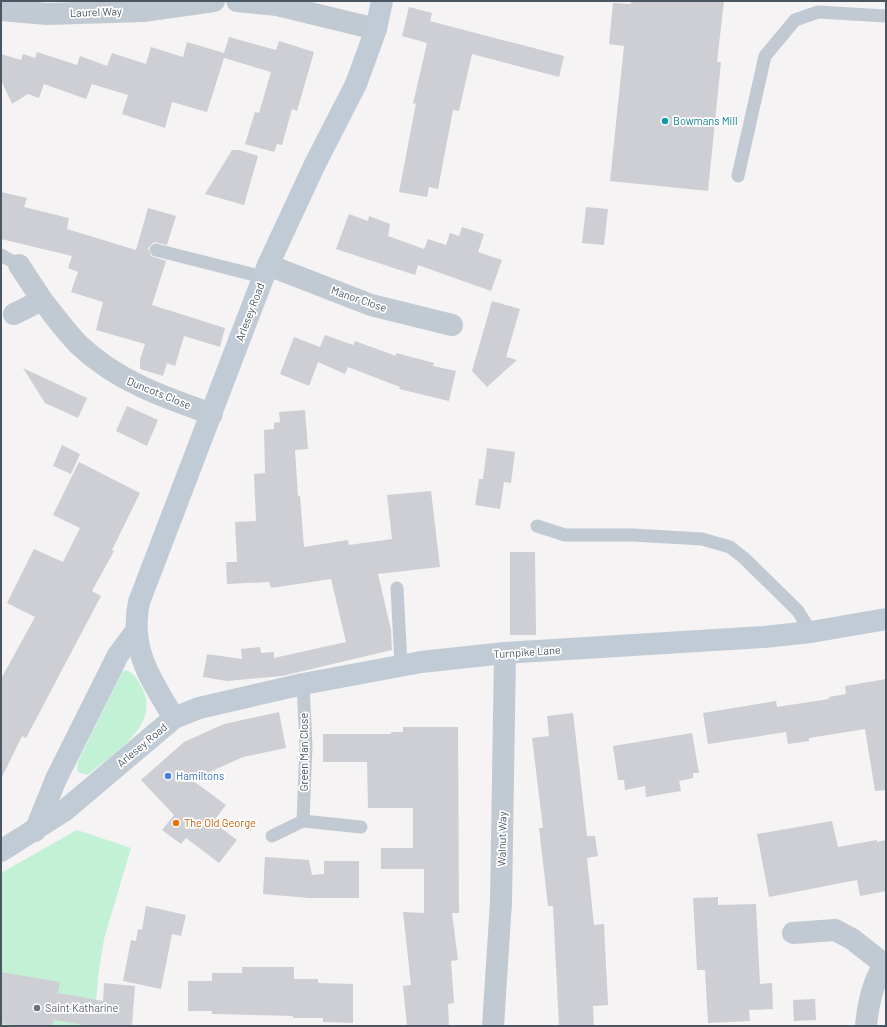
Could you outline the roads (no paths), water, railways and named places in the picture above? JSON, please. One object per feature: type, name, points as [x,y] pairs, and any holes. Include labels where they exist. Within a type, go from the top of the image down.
[{"type":"street","name":"Laurel Way","points":[[1,10],[47,14],[143,11],[214,1]]},
{"type":"street","points":[[237,1],[277,5],[376,29]]},
{"type":"street","name":"Arlesey Road","points":[[1,851],[35,831],[64,811],[174,718],[156,688],[142,659],[136,631],[136,615],[141,596],[266,271],[315,164],[356,84],[376,29],[382,1]]},
{"type":"street","name":"Duncots Close","points":[[20,265],[42,300],[79,345],[118,376],[138,386],[212,414]]},
{"type":"street","name":"Manor Close","points":[[266,271],[371,305],[452,325]]},
{"type":"street","points":[[14,314],[42,300]]},
{"type":"street","name":"Turnpike Lane","points":[[174,718],[199,708],[303,684],[401,665],[505,653],[764,637],[811,632],[886,619]]},
{"type":"street","points":[[35,831],[56,779],[118,655],[136,631]]},
{"type":"street","name":"Walnut Way","points":[[493,1026],[500,902],[505,653]]},
{"type":"street","points":[[793,933],[835,930],[852,939],[885,963],[870,997],[866,1026]]},
{"type":"lane","points":[[738,176],[765,56],[794,20],[818,12],[886,16]]},
{"type":"lane","points":[[156,250],[266,271]]},
{"type":"lane","points":[[1,255],[20,265]]},
{"type":"lane","points":[[537,526],[565,535],[632,535],[702,539],[730,547],[744,558],[798,611],[811,632]]},
{"type":"lane","points":[[397,588],[401,665]]},
{"type":"lane","name":"Green Man Close","points":[[303,684],[306,746],[303,821]]},
{"type":"lane","points":[[272,836],[303,821],[361,827]]},
{"type":"place","name":"Bowmans Mill","points":[[665,121]]},
{"type":"place","name":"Hamiltons","points":[[168,776]]},
{"type":"place","name":"The Old George","points":[[176,823]]},
{"type":"place","name":"Saint Katharine","points":[[37,1008]]}]
